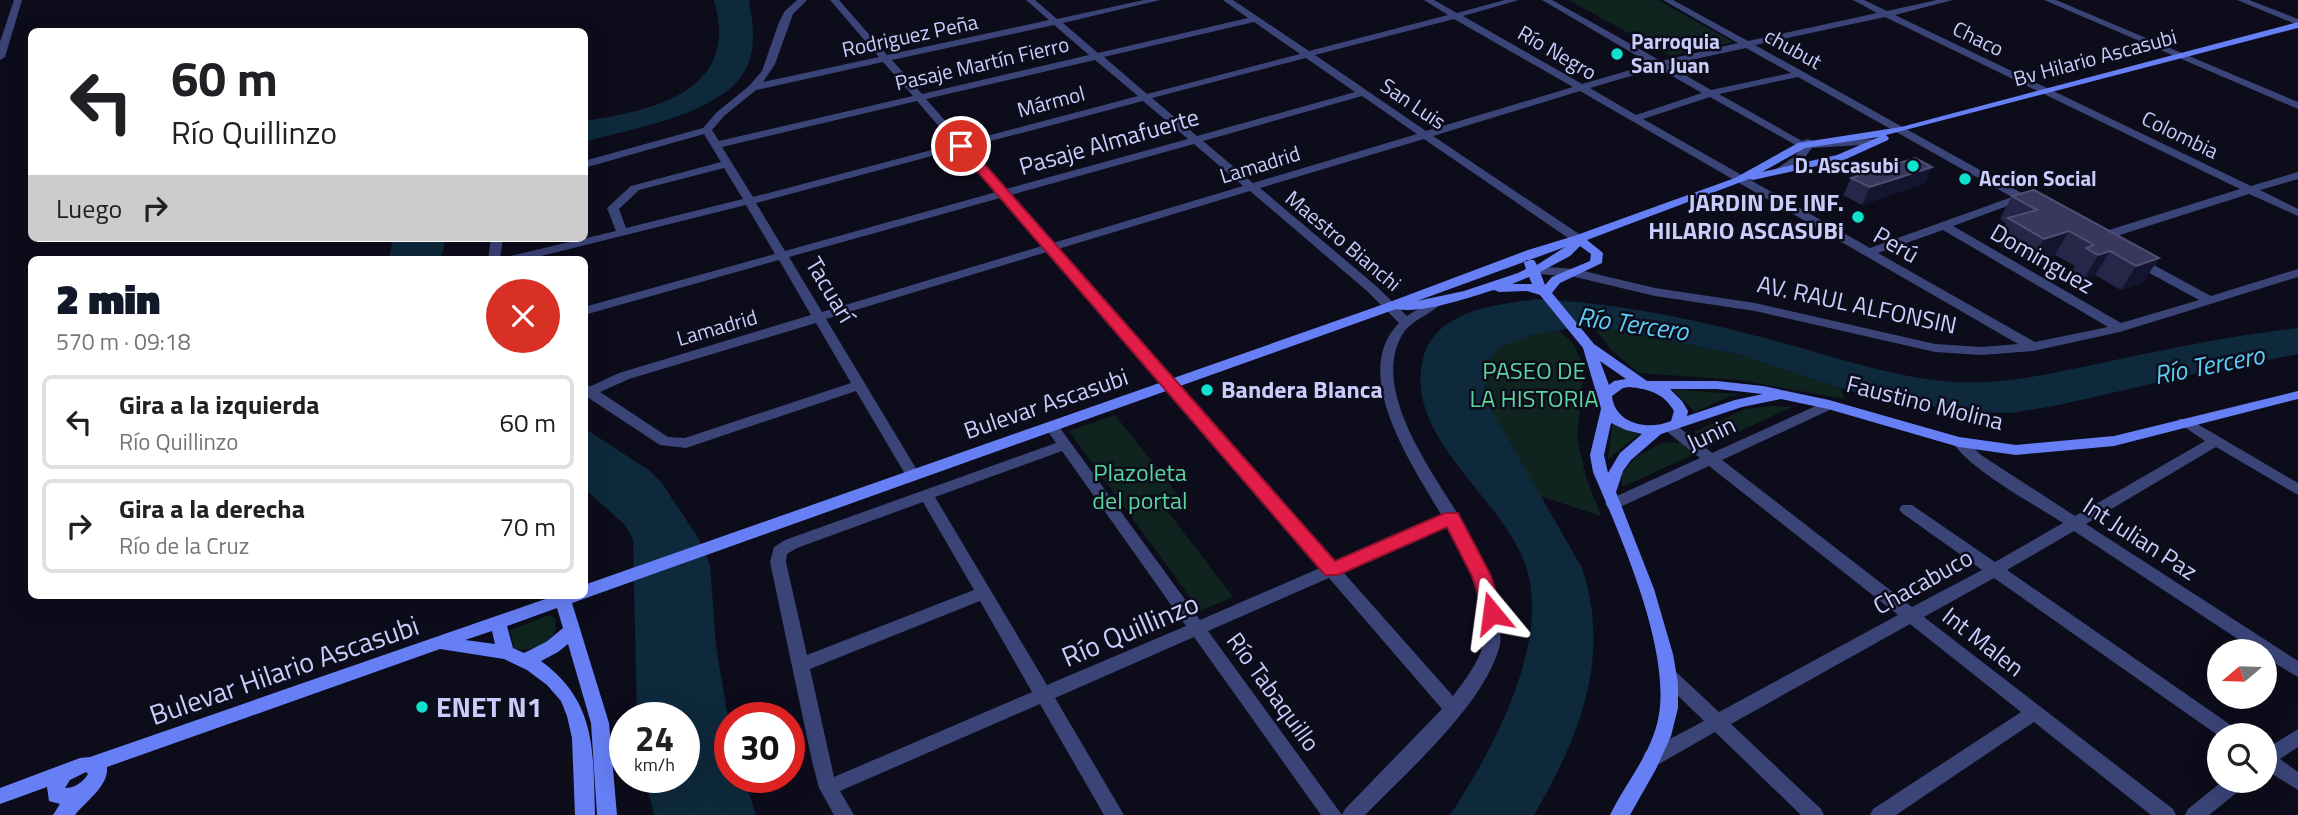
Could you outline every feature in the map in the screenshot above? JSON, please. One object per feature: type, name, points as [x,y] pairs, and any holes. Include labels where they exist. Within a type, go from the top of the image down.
[{"type":"main road","name":"Bv Hilario Ascasubi","points":[[1901,130],[2298,23]]},
{"type":"main road","points":[[1739,180],[1840,158],[1901,130]]},
{"type":"main road","points":[[1391,306],[1739,180],[1806,145],[1901,130]]},
{"type":"main road","points":[[1391,306],[1436,303],[1483,289],[1565,254],[1578,239]]},
{"type":"main road","points":[[1546,292],[1556,280],[1592,266],[1598,258],[1591,248],[1578,239]]},
{"type":"main road","points":[[1556,245],[1531,260],[1532,270],[1546,292],[1590,347],[1645,384],[1671,396],[1681,411],[1668,428],[1633,428],[1606,402]]},
{"type":"main road","points":[[1483,289],[1528,287],[1546,292]]},
{"type":"main road","name":"Bulevar Ascasubi","points":[[913,475],[1391,306]]},
{"type":"main road","points":[[1590,347],[1606,402],[1597,455],[1600,472],[1654,615],[1669,676],[1669,710],[1652,758],[1620,815]]},
{"type":"main road","name":"Faustino Molina","points":[[1606,402],[1619,384],[1717,385],[1829,405],[1959,442],[2016,450],[2114,441],[2298,396]]},
{"type":"main road","name":"Faustino Molina","points":[[1611,498],[1614,470],[1620,460],[1668,428],[1740,403],[1786,396]]},
{"type":"main road","points":[[593,589],[913,475]]},
{"type":"main road","name":"Bulevar Hilario Ascasubi","points":[[95,770],[129,754],[564,599]]},
{"type":"main road","points":[[570,599],[571,631],[600,723],[607,815]]},
{"type":"main road","points":[[498,623],[506,652]]},
{"type":"main road","points":[[526,660],[552,647],[571,631]]},
{"type":"main road","points":[[441,644],[506,652],[526,660],[554,678],[574,705],[583,744],[584,815]]},
{"type":"main road","points":[[58,815],[55,790],[71,769]]},
{"type":"main road","points":[[0,796],[71,769],[95,770],[82,792],[63,815]]},
{"type":"main road","points":[[29,785],[55,790],[66,797],[82,792]]},
{"type":"street","points":[[0,57],[18,0]]},
{"type":"street","points":[[14,12],[24,0]]},
{"type":"street","points":[[588,164],[707,130],[716,115],[754,86],[767,71],[789,12],[803,0]]},
{"type":"street","points":[[834,0],[1452,709]]},
{"type":"street","name":"Maestro Bianchi","points":[[1030,0],[1391,306],[1406,323]]},
{"type":"street","name":"Rodriguez Peña","points":[[754,86],[887,60],[1156,0]]},
{"type":"street","name":"San Luis","points":[[1227,0],[1578,239]]},
{"type":"street","name":"Río Negro","points":[[1429,0],[1739,180]]},
{"type":"street","name":"Mármol","points":[[588,240],[750,201],[1515,0]]},
{"type":"street","points":[[1546,0],[1663,64]]},
{"type":"street","points":[[1556,0],[1806,145],[1874,142]]},
{"type":"street","name":"chubut","points":[[1667,0],[2043,209]]},
{"type":"street","name":"Chaco","points":[[1857,0],[2046,91]]},
{"type":"street","name":"Lamadrid","points":[[588,390],[624,376],[1579,88],[1746,44],[1949,0]]},
{"type":"street","points":[[2048,0],[2298,106]]},
{"type":"street","points":[[2241,0],[2298,23]]},
{"type":"street","name":"Pasaje Martín Fierro","points":[[717,145],[1256,19]]},
{"type":"street","points":[[1633,118],[1713,93],[1800,74]]},
{"type":"street","name":"Colombia","points":[[2046,91],[2298,213]]},
{"type":"street","name":"Pasaje Almafuerte","points":[[588,310],[1363,93]]},
{"type":"street","name":"Tacuarí","points":[[707,130],[913,475]]},
{"type":"street","points":[[1780,171],[1799,158],[1806,145]]},
{"type":"street","points":[[622,232],[613,208],[635,188],[727,164]]},
{"type":"street","points":[[2096,238],[2298,175]]},
{"type":"street","name":"Perú","points":[[1739,180],[2033,347]]},
{"type":"street","points":[[1868,253],[2022,197]]},
{"type":"street","name":"Dominguez","points":[[1943,225],[2120,328]]},
{"type":"street","name":"Mármol","points":[[526,256],[582,242]]},
{"type":"street","points":[[2119,251],[2211,301]]},
{"type":"street","name":"AV. RAUL ALFONSIN","points":[[1532,270],[1575,273],[1655,292],[1755,307],[1936,348],[1982,351],[2033,347],[2120,328],[2298,272]]},
{"type":"street","points":[[1352,815],[1452,709],[1484,661],[1492,643],[1492,613],[1482,576],[1452,518],[1401,432],[1390,400],[1386,353],[1406,323],[1436,303]]},
{"type":"street","points":[[588,391],[665,442],[674,444],[686,443],[859,385]]},
{"type":"street","name":"Junin","points":[[1611,498],[1711,459],[1829,405]]},
{"type":"street","points":[[2184,422],[2298,490]]},
{"type":"street","name":"Río Tabaquillo","points":[[1052,427],[1332,815]]},
{"type":"street","name":"Int Malen","points":[[1668,428],[2166,815]]},
{"type":"street","name":"Int Julian Paz","points":[[1959,442],[1976,459],[2298,670]]},
{"type":"street","name":"Chacabuco","points":[[1652,758],[1911,617],[2214,442]]},
{"type":"street","points":[[844,815],[828,789],[778,562],[780,551],[791,544],[1064,445]]},
{"type":"street","points":[[926,495],[1114,815]]},
{"type":"street","points":[[1907,509],[2215,723]]},
{"type":"street","name":"Río Quillinzo","points":[[828,789],[1452,518]]},
{"type":"street","points":[[801,665],[984,593]]},
{"type":"street","points":[[1669,676],[1814,815]]},
{"type":"street","points":[[1881,815],[2033,713]]},
{"type":"street","points":[[2277,751],[2298,737]]},
{"type":"street","points":[[2277,767],[2298,782]]},
{"type":"street","points":[[2195,815],[2222,793]]},
{"type":"green space","points":[[1569,0],[1658,0],[1733,42],[1670,56]]},
{"type":"green space","points":[[1592,325],[1741,355],[1841,388],[1844,399],[1739,380],[1639,373],[1611,350]]},
{"type":"green space","name":"PASEO DE LA HISTORIA","points":[[1557,329],[1573,343],[1584,367],[1577,438],[1586,477],[1601,516],[1540,496],[1496,421],[1488,398],[1485,378],[1488,360],[1500,346],[1520,337]]},
{"type":"green space","points":[[1672,389],[1746,395],[1730,396],[1695,412]]},
{"type":"green space","points":[[1792,407],[1712,444],[1694,432],[1746,409]]},
{"type":"green space","name":"Plazoleta del portal","points":[[1115,415],[1179,496],[1162,504],[1233,597],[1200,611],[1069,431]]},
{"type":"green space","points":[[1613,423],[1639,434],[1608,459]]},
{"type":"green space","points":[[1664,442],[1681,443],[1695,454],[1622,487],[1622,474],[1636,457]]},
{"type":"green space","points":[[550,615],[555,618],[556,630],[548,640],[533,648],[514,649],[510,630]]},
{"type":"water","points":[[714,0],[749,0],[753,30],[750,59],[740,78],[724,93],[679,116],[588,141],[588,120],[663,102],[685,91],[703,76],[715,56],[719,31]]},
{"type":"water","points":[[392,242],[445,242],[442,256],[390,256]]},
{"type":"water","name":"Río Tercero","points":[[1537,299],[1628,308],[1684,319],[1883,371],[1952,382],[1992,382],[2032,377],[2203,342],[2298,328],[2298,354],[2011,413],[1971,412],[1872,398],[1741,355],[1592,325],[1530,335],[1499,347],[1486,364],[1485,388],[1489,406],[1582,568],[1590,601],[1592,665],[1577,727],[1565,757],[1534,815],[1450,815],[1482,762],[1512,699],[1530,634],[1532,603],[1528,573],[1517,546],[1442,443],[1428,417],[1421,389],[1423,359],[1440,330],[1454,320],[1486,308]]},
{"type":"water","points":[[588,431],[650,471],[661,482],[699,539],[710,565],[716,646],[725,702],[714,702],[714,793],[749,793],[756,815],[654,815],[649,793],[700,793],[700,702],[637,702],[633,539],[625,525],[588,492]]},
{"type":"building","points":[[1915,158],[1932,167],[1870,187],[1851,178]]},
{"type":"building","points":[[2034,190],[2159,258],[2136,266],[2110,251],[2098,255],[2086,248],[2094,245],[2069,231],[2044,239],[2008,218],[2037,210],[2012,196]]},
{"type":"place","name":"Parroquia San Juan","points":[[1617,54]]},
{"type":"place","name":"D. Ascasubi","points":[[1913,166]]},
{"type":"place","name":"Accion Social","points":[[1965,179]]},
{"type":"place","name":"JARDIN DE INF. HILARIO ASCASUBi","points":[[1858,217]]},
{"type":"place","name":"Bandera Blanca","points":[[1207,390]]},
{"type":"place","name":"ENET N1","points":[[422,707]]},
{"type":"route","points":[[961,146],[1332,570],[1452,518],[1482,576],[1492,613]]}]
